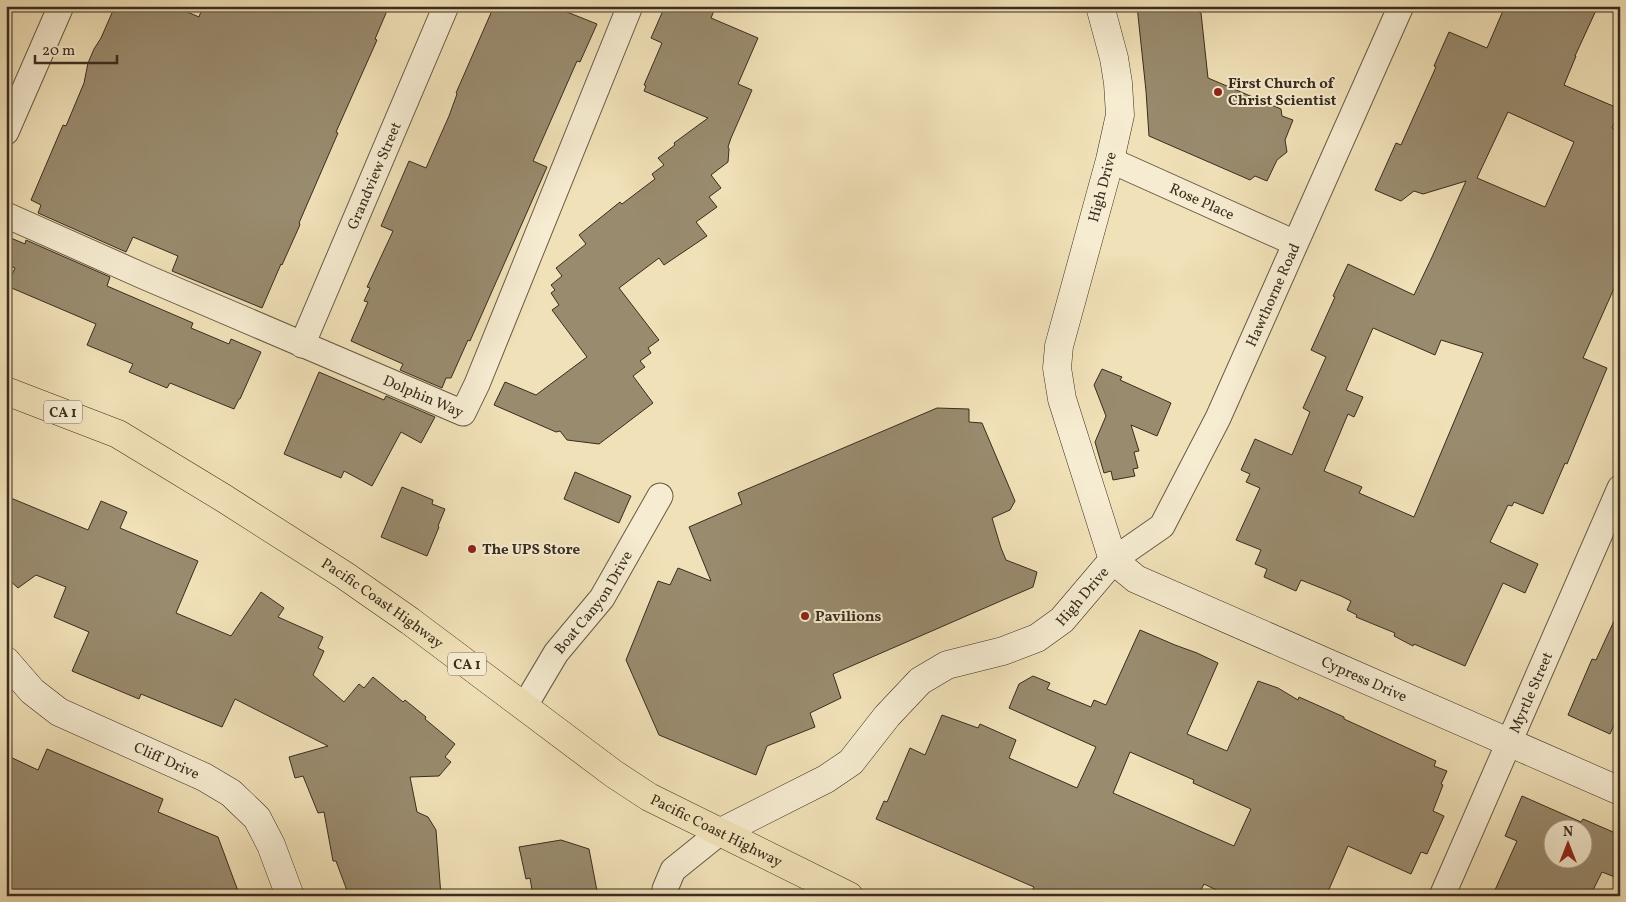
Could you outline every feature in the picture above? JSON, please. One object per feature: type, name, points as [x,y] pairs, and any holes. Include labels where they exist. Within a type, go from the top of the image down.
[{"type":"highway","name":"Pacific Coast Highway","points":[[6,391],[118,434],[225,498],[344,574],[410,621],[614,774],[649,797],[849,896]]},
{"type":"street","points":[[6,132],[62,6]]},
{"type":"street","name":"Grandview Street","points":[[302,345],[446,6]]},
{"type":"street","name":"Dolphin Way","points":[[6,215],[464,414],[630,6]]},
{"type":"street","name":"High Drive","points":[[665,896],[665,889],[673,870],[719,833],[826,779],[851,762],[887,716],[920,681],[947,665],[1003,652],[1037,638],[1062,620],[1113,560],[1062,399],[1057,368],[1059,346],[1110,160],[1120,115],[1114,58],[1100,6]]},
{"type":"street","name":"Hawthorne Road","points":[[1113,560],[1162,526],[1218,418],[1401,6]]},
{"type":"street","name":"Rose Place","points":[[1110,160],[1295,243]]},
{"type":"street","name":"Myrtle Street","points":[[1442,896],[1620,488]]},
{"type":"street","name":"Boat Canyon Drive","points":[[524,707],[556,653],[602,598],[660,496]]},
{"type":"street","name":"Cypress Drive","points":[[1113,560],[1136,579],[1620,791]]},
{"type":"street","name":"Cliff Drive","points":[[6,661],[32,691],[59,712],[204,777],[231,792],[257,818],[271,845],[290,896]]},
{"type":"building","points":[[115,6],[173,6],[199,17],[203,6],[389,6],[375,39],[377,40],[336,132],[338,133],[299,223],[299,227],[262,308],[172,271],[178,256],[133,237],[126,252],[38,213],[41,205],[31,200],[63,125],[66,126],[84,83],[88,63]]},
{"type":"building","points":[[494,6],[552,6],[597,24],[580,62],[577,61],[533,161],[547,167],[470,341],[468,340],[451,378],[446,378],[442,388],[400,370],[403,364],[351,341],[368,302],[364,301],[370,288],[367,287],[393,231],[381,226],[409,161],[426,168]]},
{"type":"building","points":[[665,6],[716,6],[711,18],[758,38],[738,84],[752,90],[728,147],[728,162],[711,175],[721,188],[709,197],[717,207],[696,222],[707,236],[664,265],[659,258],[619,288],[659,340],[648,348],[651,353],[640,361],[645,367],[633,376],[653,403],[599,444],[567,440],[560,431],[556,432],[494,405],[505,382],[536,395],[587,357],[552,310],[559,305],[551,293],[555,290],[551,285],[562,276],[556,268],[586,244],[579,235],[620,202],[622,204],[655,179],[652,174],[664,165],[658,158],[675,145],[674,143],[708,118],[644,91],[646,86],[644,85],[662,43],[651,38]]},
{"type":"building","points":[[1137,6],[1173,6],[1181,10],[1187,7],[1201,13],[1208,78],[1281,109],[1282,116],[1293,120],[1285,140],[1287,152],[1277,160],[1267,181],[1255,176],[1250,180],[1149,136]]},
{"type":"building","points":[[1505,6],[1598,6],[1564,85],[1620,109],[1612,128],[1620,132],[1620,275],[1583,358],[1607,368],[1567,464],[1565,463],[1543,514],[1514,502],[1512,506],[1508,505],[1490,542],[1538,564],[1525,593],[1503,583],[1465,666],[1414,644],[1413,646],[1394,636],[1395,633],[1356,617],[1357,615],[1347,610],[1351,601],[1341,596],[1301,580],[1296,591],[1264,577],[1267,569],[1255,564],[1261,550],[1236,540],[1260,488],[1246,482],[1250,474],[1241,470],[1255,439],[1292,455],[1310,412],[1303,408],[1326,357],[1311,350],[1348,264],[1414,295],[1466,181],[1423,194],[1414,191],[1401,201],[1375,190],[1396,143],[1401,145],[1436,67],[1434,66],[1449,32],[1487,48]],"holes":[[[1508,112],[1574,142],[1545,207],[1477,178]],[[1373,328],[1435,355],[1441,340],[1483,353],[1414,517],[1359,493],[1362,487],[1324,471],[1348,414],[1354,417],[1363,397],[1346,390]]]},
{"type":"building","points":[[6,236],[25,244],[26,240],[110,277],[107,286],[193,323],[191,328],[229,344],[231,339],[261,352],[234,409],[170,383],[167,388],[129,372],[133,364],[87,345],[96,324],[7,286],[15,268],[6,264]]},
{"type":"building","points":[[1102,369],[1122,377],[1120,380],[1171,403],[1157,436],[1131,425],[1139,451],[1134,452],[1138,468],[1133,469],[1135,476],[1113,480],[1111,471],[1104,473],[1095,442],[1106,416],[1094,385]]},
{"type":"building","points":[[319,372],[384,400],[386,396],[435,417],[421,443],[401,432],[372,486],[344,471],[341,478],[284,454]]},
{"type":"building","name":"Pavilions","points":[[937,408],[969,409],[969,422],[982,423],[1015,501],[1010,510],[992,518],[1001,548],[1006,560],[1037,572],[1033,587],[833,674],[841,698],[810,713],[815,727],[767,746],[756,775],[659,735],[626,660],[658,581],[670,585],[678,568],[711,581],[689,527],[742,504],[738,493]]},
{"type":"building","points":[[575,472],[631,496],[619,523],[564,499]]},
{"type":"building","points":[[402,487],[433,500],[432,504],[445,509],[427,556],[381,537]]},
{"type":"building","points":[[6,496],[88,530],[101,501],[127,512],[120,528],[198,561],[176,613],[231,636],[261,592],[284,608],[278,617],[323,637],[318,648],[324,651],[313,675],[344,702],[359,684],[364,688],[373,677],[403,702],[405,700],[426,717],[425,719],[455,744],[445,757],[451,762],[439,776],[410,777],[417,812],[428,817],[436,830],[441,896],[349,896],[336,861],[333,861],[324,812],[318,813],[303,776],[295,778],[289,757],[328,746],[235,699],[222,727],[141,694],[139,699],[72,671],[89,632],[54,617],[66,587],[36,575],[18,588],[6,577]]},
{"type":"building","points":[[1620,608],[1620,711],[1610,734],[1568,715],[1592,659],[1596,660]]},
{"type":"building","points":[[1140,630],[1218,663],[1187,734],[1227,751],[1258,681],[1278,688],[1298,700],[1299,697],[1344,717],[1344,719],[1436,761],[1434,766],[1447,771],[1433,811],[1444,816],[1427,854],[1421,852],[1411,874],[1348,846],[1326,896],[1229,896],[1204,884],[1198,896],[1030,896],[1034,887],[876,819],[884,801],[887,802],[910,748],[925,755],[942,715],[978,728],[980,724],[1016,740],[1009,758],[1077,788],[1096,747],[1009,708],[1019,684],[1033,676],[1050,683],[1047,689],[1091,707],[1094,700],[1106,705]],"holes":[[[1130,752],[1194,780],[1193,783],[1251,809],[1234,846],[1113,793]]]},
{"type":"building","points":[[47,749],[163,799],[158,812],[218,837],[238,891],[223,896],[6,896],[6,755],[38,770]]},
{"type":"building","points":[[1522,796],[1576,820],[1544,820],[1544,870],[1594,870],[1594,824],[1620,835],[1620,879],[1602,872],[1590,896],[1508,896],[1495,890],[1517,841],[1505,836]]},
{"type":"building","points":[[561,840],[589,849],[598,896],[533,896],[530,878],[526,879],[519,847]]},
{"type":"place","name":"First Church of Christ Scientist","points":[[1218,92]]},
{"type":"place","name":"The UPS Store","points":[[472,549]]},
{"type":"place","name":"Pavilions","points":[[805,616]]}]
